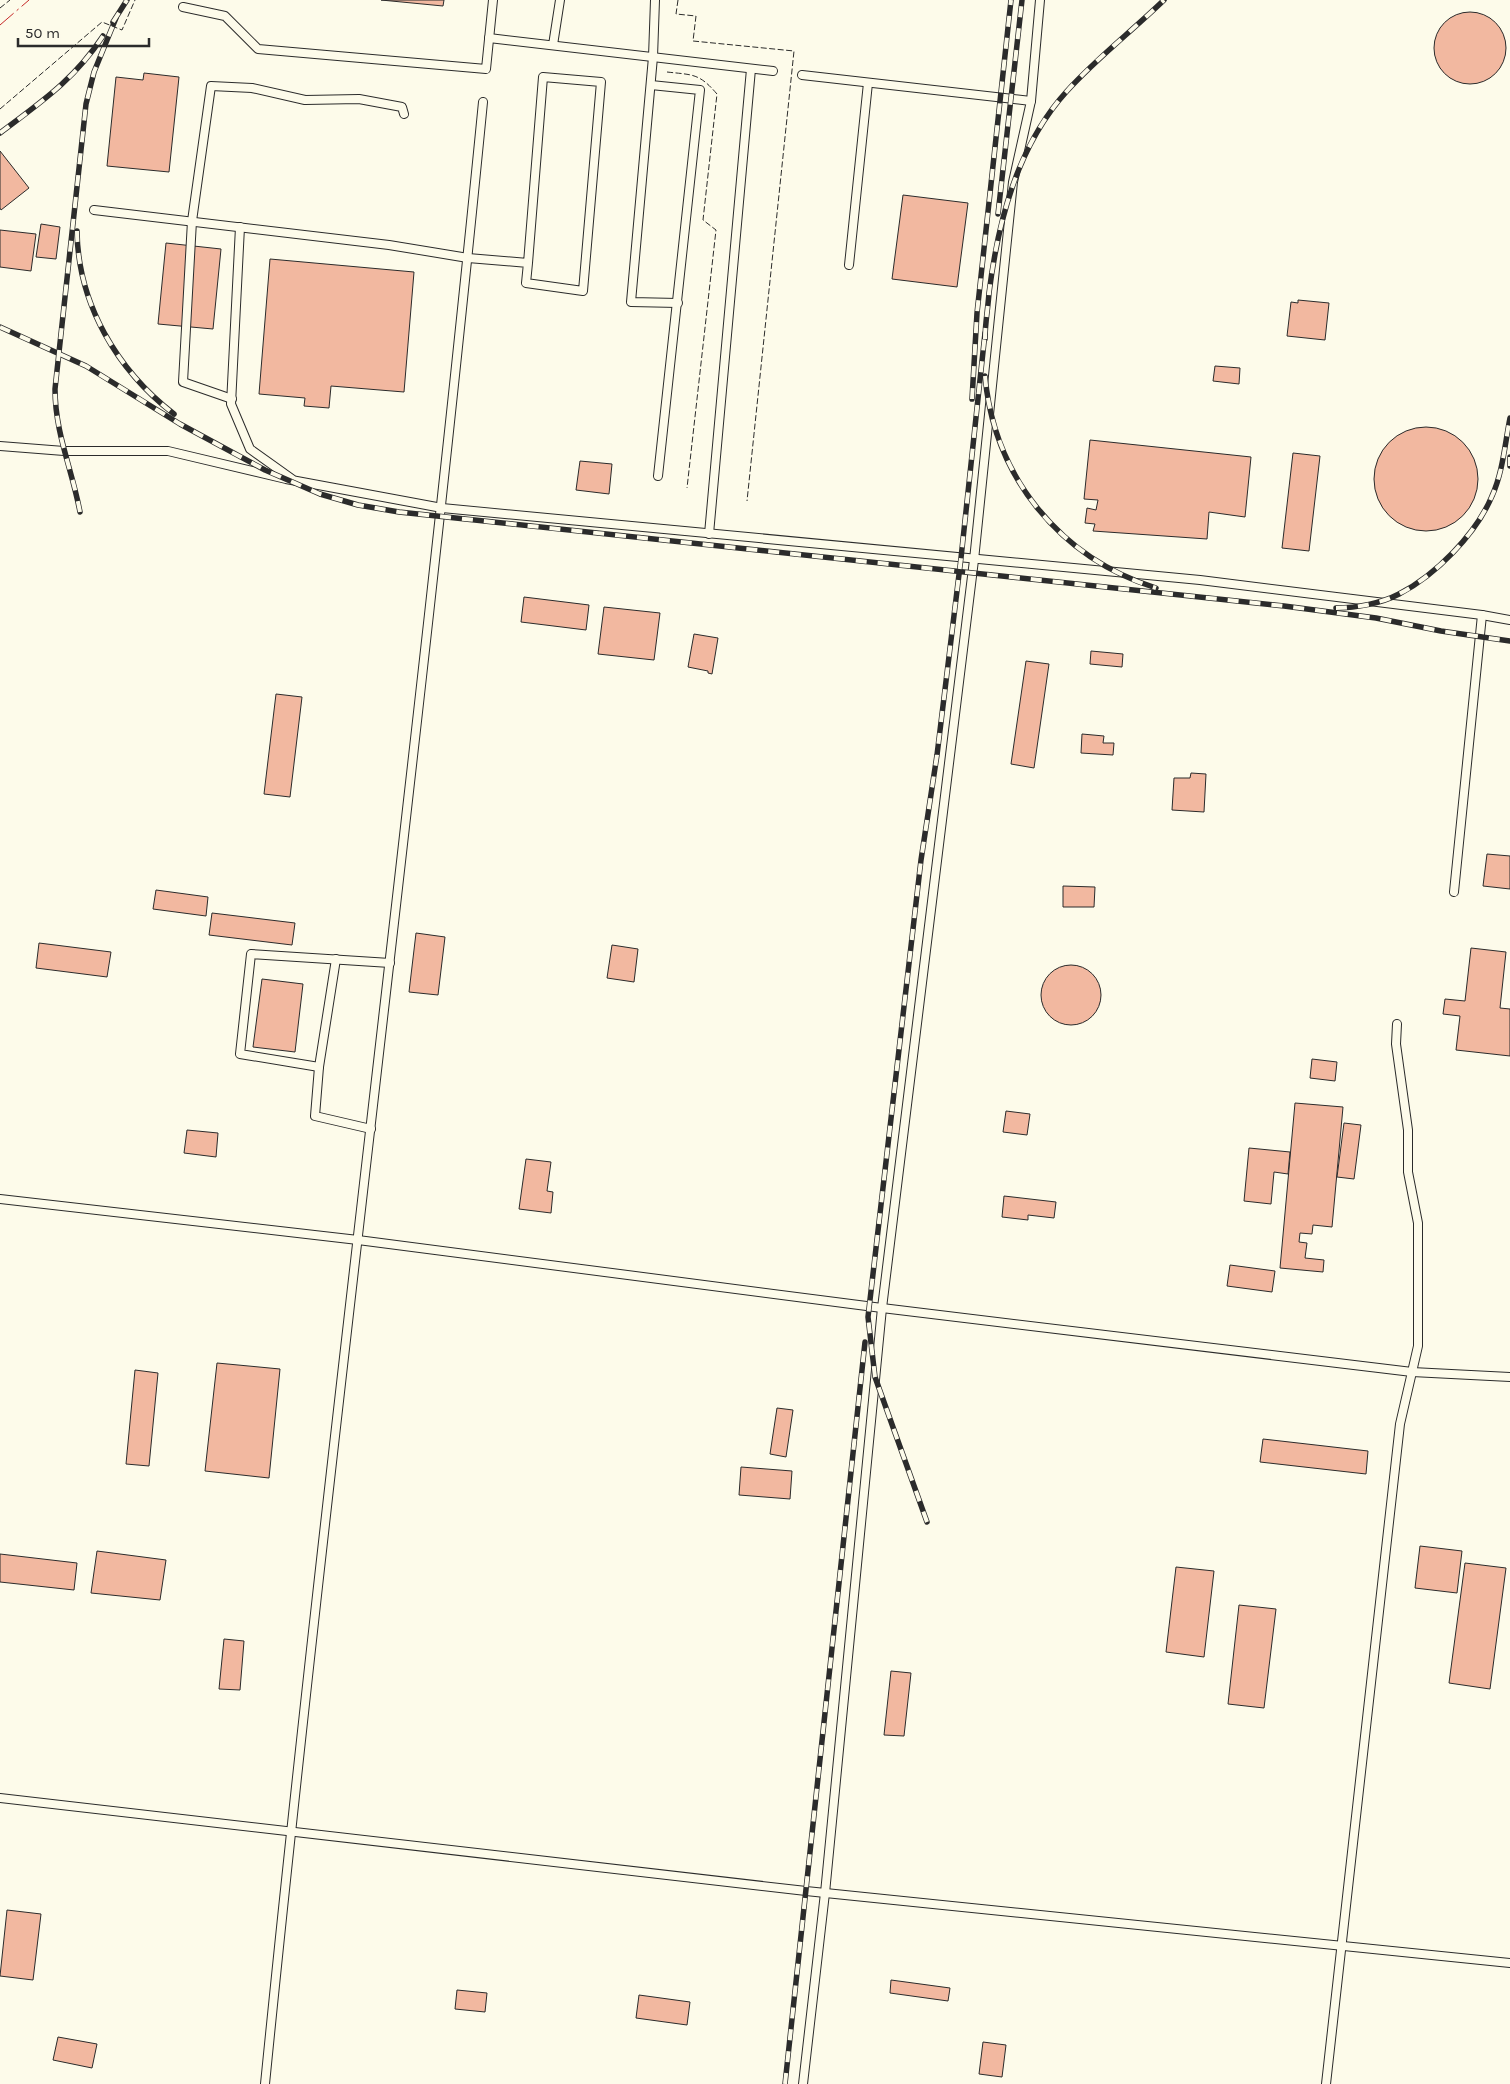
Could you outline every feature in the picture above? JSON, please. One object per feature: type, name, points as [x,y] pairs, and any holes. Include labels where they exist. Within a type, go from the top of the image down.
[{"type":"lane","points":[[183,7],[225,16],[258,49],[486,69],[493,0]]},
{"type":"lane","points":[[553,46],[560,0]]},
{"type":"lane","points":[[655,0],[651,85],[631,302],[678,303]]},
{"type":"lane","points":[[803,2084],[825,1893],[882,1308],[974,560],[1013,182],[1031,101],[1040,0]]},
{"type":"lane","points":[[489,38],[773,71]]},
{"type":"lane","points":[[709,534],[751,69]]},
{"type":"lane","points":[[802,75],[1031,101]]},
{"type":"lane","points":[[543,77],[601,82],[583,291],[526,283],[528,263],[543,77]]},
{"type":"lane","points":[[849,264],[868,83]]},
{"type":"lane","points":[[651,85],[700,90],[658,476]]},
{"type":"lane","points":[[232,399],[183,382],[192,222],[211,86],[252,88],[305,100],[359,99],[402,107],[404,114]]},
{"type":"lane","points":[[265,2084],[290,1832],[442,508],[483,102]]},
{"type":"lane","points":[[94,210],[389,245],[468,258],[528,263]]},
{"type":"lane","points":[[240,227],[232,404],[250,449],[293,481]]},
{"type":"lane","points":[[0,446],[64,451],[168,451],[293,481],[442,508],[1200,580],[1482,614],[1510,620]]},
{"type":"lane","points":[[1454,892],[1482,614]]},
{"type":"lane","points":[[319,1067],[240,1054],[251,954],[390,963]]},
{"type":"lane","points":[[336,959],[319,1067],[315,1116],[370,1129]]},
{"type":"lane","points":[[1326,2084],[1400,1424],[1418,1346],[1418,1223],[1408,1172],[1408,1130],[1396,1044],[1398,1024]]},
{"type":"lane","points":[[0,1199],[358,1240],[882,1308],[1412,1372],[1510,1377]]},
{"type":"lane","points":[[0,1798],[825,1893],[1510,1963]]},
{"type":"building","points":[[381,0],[444,0],[443,6]]},
{"type":"building","points":[[1477,12],[1496,22],[1504,34],[1506,48],[1504,62],[1496,74],[1484,82],[1463,84],[1444,74],[1436,62],[1434,41],[1444,22],[1456,14]]},
{"type":"building","points":[[144,73],[179,77],[169,172],[107,166],[116,77],[143,80]]},
{"type":"building","points":[[0,151],[29,188],[1,210],[0,208]]},
{"type":"building","points":[[903,195],[968,203],[957,287],[892,279]]},
{"type":"building","points":[[41,224],[60,227],[56,259],[36,257]]},
{"type":"building","points":[[0,230],[36,234],[31,271],[0,267]]},
{"type":"building","points":[[166,243],[221,249],[213,329],[158,324]]},
{"type":"building","points":[[270,259],[414,272],[404,392],[331,386],[329,408],[304,406],[305,398],[259,394]]},
{"type":"building","points":[[1298,300],[1329,303],[1325,340],[1287,336],[1291,302],[1298,303]]},
{"type":"building","points":[[1215,366],[1240,368],[1239,384],[1213,381]]},
{"type":"building","points":[[1426,427],[1446,431],[1463,442],[1474,459],[1478,479],[1474,499],[1463,516],[1446,527],[1426,531],[1406,527],[1389,516],[1378,499],[1374,479],[1378,459],[1389,442],[1406,431]]},
{"type":"building","points":[[1090,440],[1251,457],[1245,517],[1209,512],[1207,539],[1093,531],[1095,524],[1085,523],[1087,508],[1096,510],[1098,500],[1084,499]]},
{"type":"building","points":[[1293,453],[1320,456],[1309,551],[1282,548]]},
{"type":"building","points":[[580,461],[612,464],[609,494],[576,490]]},
{"type":"building","points":[[524,597],[589,605],[586,630],[521,622]]},
{"type":"building","points":[[604,607],[660,613],[654,660],[598,654]]},
{"type":"building","points":[[694,634],[718,638],[712,674],[708,673],[708,671],[688,667]]},
{"type":"building","points":[[1091,651],[1123,654],[1122,667],[1090,664]]},
{"type":"building","points":[[1026,661],[1049,664],[1034,768],[1011,764]]},
{"type":"building","points":[[276,694],[302,697],[290,797],[264,794]]},
{"type":"building","points":[[1082,734],[1104,736],[1103,743],[1114,743],[1113,755],[1081,753]]},
{"type":"building","points":[[1191,773],[1206,774],[1204,812],[1172,810],[1174,778],[1190,778]]},
{"type":"building","points":[[1487,854],[1510,856],[1510,889],[1483,886]]},
{"type":"building","points":[[1063,886],[1095,887],[1094,907],[1063,907]]},
{"type":"building","points":[[156,890],[208,897],[206,916],[153,909]]},
{"type":"building","points":[[212,913],[295,923],[292,945],[209,935]]},
{"type":"building","points":[[416,933],[445,937],[438,995],[409,992]]},
{"type":"building","points":[[39,943],[111,952],[107,977],[36,968]]},
{"type":"building","points":[[612,945],[638,949],[634,982],[607,978]]},
{"type":"building","points":[[1471,948],[1506,952],[1500,1008],[1510,1009],[1510,1056],[1456,1050],[1460,1016],[1443,1014],[1445,999],[1465,1001]]},
{"type":"building","points":[[1071,965],[1087,970],[1092,974],[1096,979],[1101,995],[1096,1011],[1092,1016],[1087,1020],[1071,1025],[1055,1020],[1050,1016],[1046,1011],[1041,995],[1046,979],[1050,974],[1055,970]]},
{"type":"building","points":[[262,979],[303,984],[295,1052],[253,1047]]},
{"type":"building","points":[[1312,1059],[1337,1062],[1335,1081],[1310,1078]]},
{"type":"building","points":[[1295,1103],[1343,1107],[1332,1227],[1313,1225],[1312,1234],[1300,1233],[1299,1242],[1307,1243],[1305,1258],[1324,1260],[1323,1272],[1280,1268]]},
{"type":"building","points":[[1006,1111],[1030,1114],[1027,1135],[1003,1132]]},
{"type":"building","points":[[1344,1123],[1361,1125],[1354,1179],[1337,1177]]},
{"type":"building","points":[[187,1130],[218,1133],[216,1157],[184,1153]]},
{"type":"building","points":[[1249,1148],[1290,1152],[1288,1174],[1274,1172],[1271,1204],[1244,1201]]},
{"type":"building","points":[[526,1159],[551,1162],[547,1191],[553,1192],[551,1213],[519,1209]]},
{"type":"building","points":[[1004,1196],[1056,1202],[1054,1218],[1028,1215],[1028,1220],[1002,1217]]},
{"type":"building","points":[[1230,1265],[1275,1271],[1272,1292],[1227,1286]]},
{"type":"building","points":[[217,1363],[280,1369],[269,1478],[205,1471]]},
{"type":"building","points":[[135,1370],[158,1373],[149,1466],[126,1464]]},
{"type":"building","points":[[777,1408],[793,1410],[786,1457],[770,1454]]},
{"type":"building","points":[[1263,1439],[1368,1451],[1366,1474],[1260,1462]]},
{"type":"building","points":[[741,1467],[792,1471],[790,1499],[739,1495]]},
{"type":"building","points":[[1420,1546],[1462,1551],[1457,1593],[1415,1588]]},
{"type":"building","points":[[97,1551],[166,1560],[160,1600],[91,1593]]},
{"type":"building","points":[[0,1554],[77,1563],[74,1590],[0,1582]]},
{"type":"building","points":[[1465,1563],[1506,1568],[1490,1689],[1449,1683]]},
{"type":"building","points":[[1176,1567],[1214,1571],[1204,1657],[1166,1652]]},
{"type":"building","points":[[1239,1605],[1276,1609],[1264,1708],[1228,1704]]},
{"type":"building","points":[[224,1639],[244,1641],[240,1690],[219,1689]]},
{"type":"building","points":[[891,1671],[911,1673],[904,1736],[884,1735]]},
{"type":"building","points":[[7,1910],[41,1914],[33,1980],[0,1976]]},
{"type":"building","points":[[891,1980],[950,1988],[948,2001],[890,1993]]},
{"type":"building","points":[[457,1990],[487,1993],[485,2012],[455,2009]]},
{"type":"building","points":[[639,1995],[690,2002],[687,2025],[636,2018]]},
{"type":"building","points":[[58,2037],[97,2044],[92,2068],[53,2060]]},
{"type":"building","points":[[983,2042],[1006,2045],[1002,2077],[979,2074]]},
{"type":"railway","points":[[113,22],[127,0]]},
{"type":"railway","points":[[972,399],[977,313],[1011,0]]},
{"type":"railway","points":[[998,214],[1022,0]]},
{"type":"railway","points":[[985,339],[993,266],[1004,212],[1023,160],[1035,136],[1050,113],[1078,79],[1164,0]]},
{"type":"railway","points":[[80,512],[61,436],[55,389],[86,104],[94,72],[116,18]]},
{"type":"railway","points":[[0,133],[68,78],[92,52],[103,36]]},
{"type":"railway","points":[[77,231],[79,258],[85,284],[93,309],[104,333],[135,377],[174,414]]},
{"type":"railway","points":[[0,327],[86,366],[180,424],[265,470],[320,494],[358,505],[399,512],[1284,606],[1376,618],[1441,631],[1510,641]]},
{"type":"railway","points":[[927,1522],[875,1377],[868,1317],[921,860],[937,755],[961,558],[985,333]]},
{"type":"railway","points":[[985,376],[991,413],[1002,448],[1018,480],[1038,509],[1062,534],[1090,556],[1121,574],[1156,588]]},
{"type":"railway","points":[[1336,608],[1369,604],[1399,594],[1427,576],[1465,539],[1485,510],[1496,487],[1510,418]]},
{"type":"railway","points":[[1510,457],[1510,466]]},
{"type":"railway","points":[[785,2084],[865,1342]]},
{"type":"fence","points":[[0,8],[10,0]]},
{"type":"fence","points":[[0,109],[102,22],[122,30],[135,0]]},
{"type":"fence","points":[[678,0],[676,14],[696,16],[693,41],[794,51],[747,501]]},
{"type":"fence","points":[[667,72],[695,76],[705,82],[717,94],[703,220],[716,230],[687,488]]},
{"type":"power","points":[[0,25],[29,0]]}]
